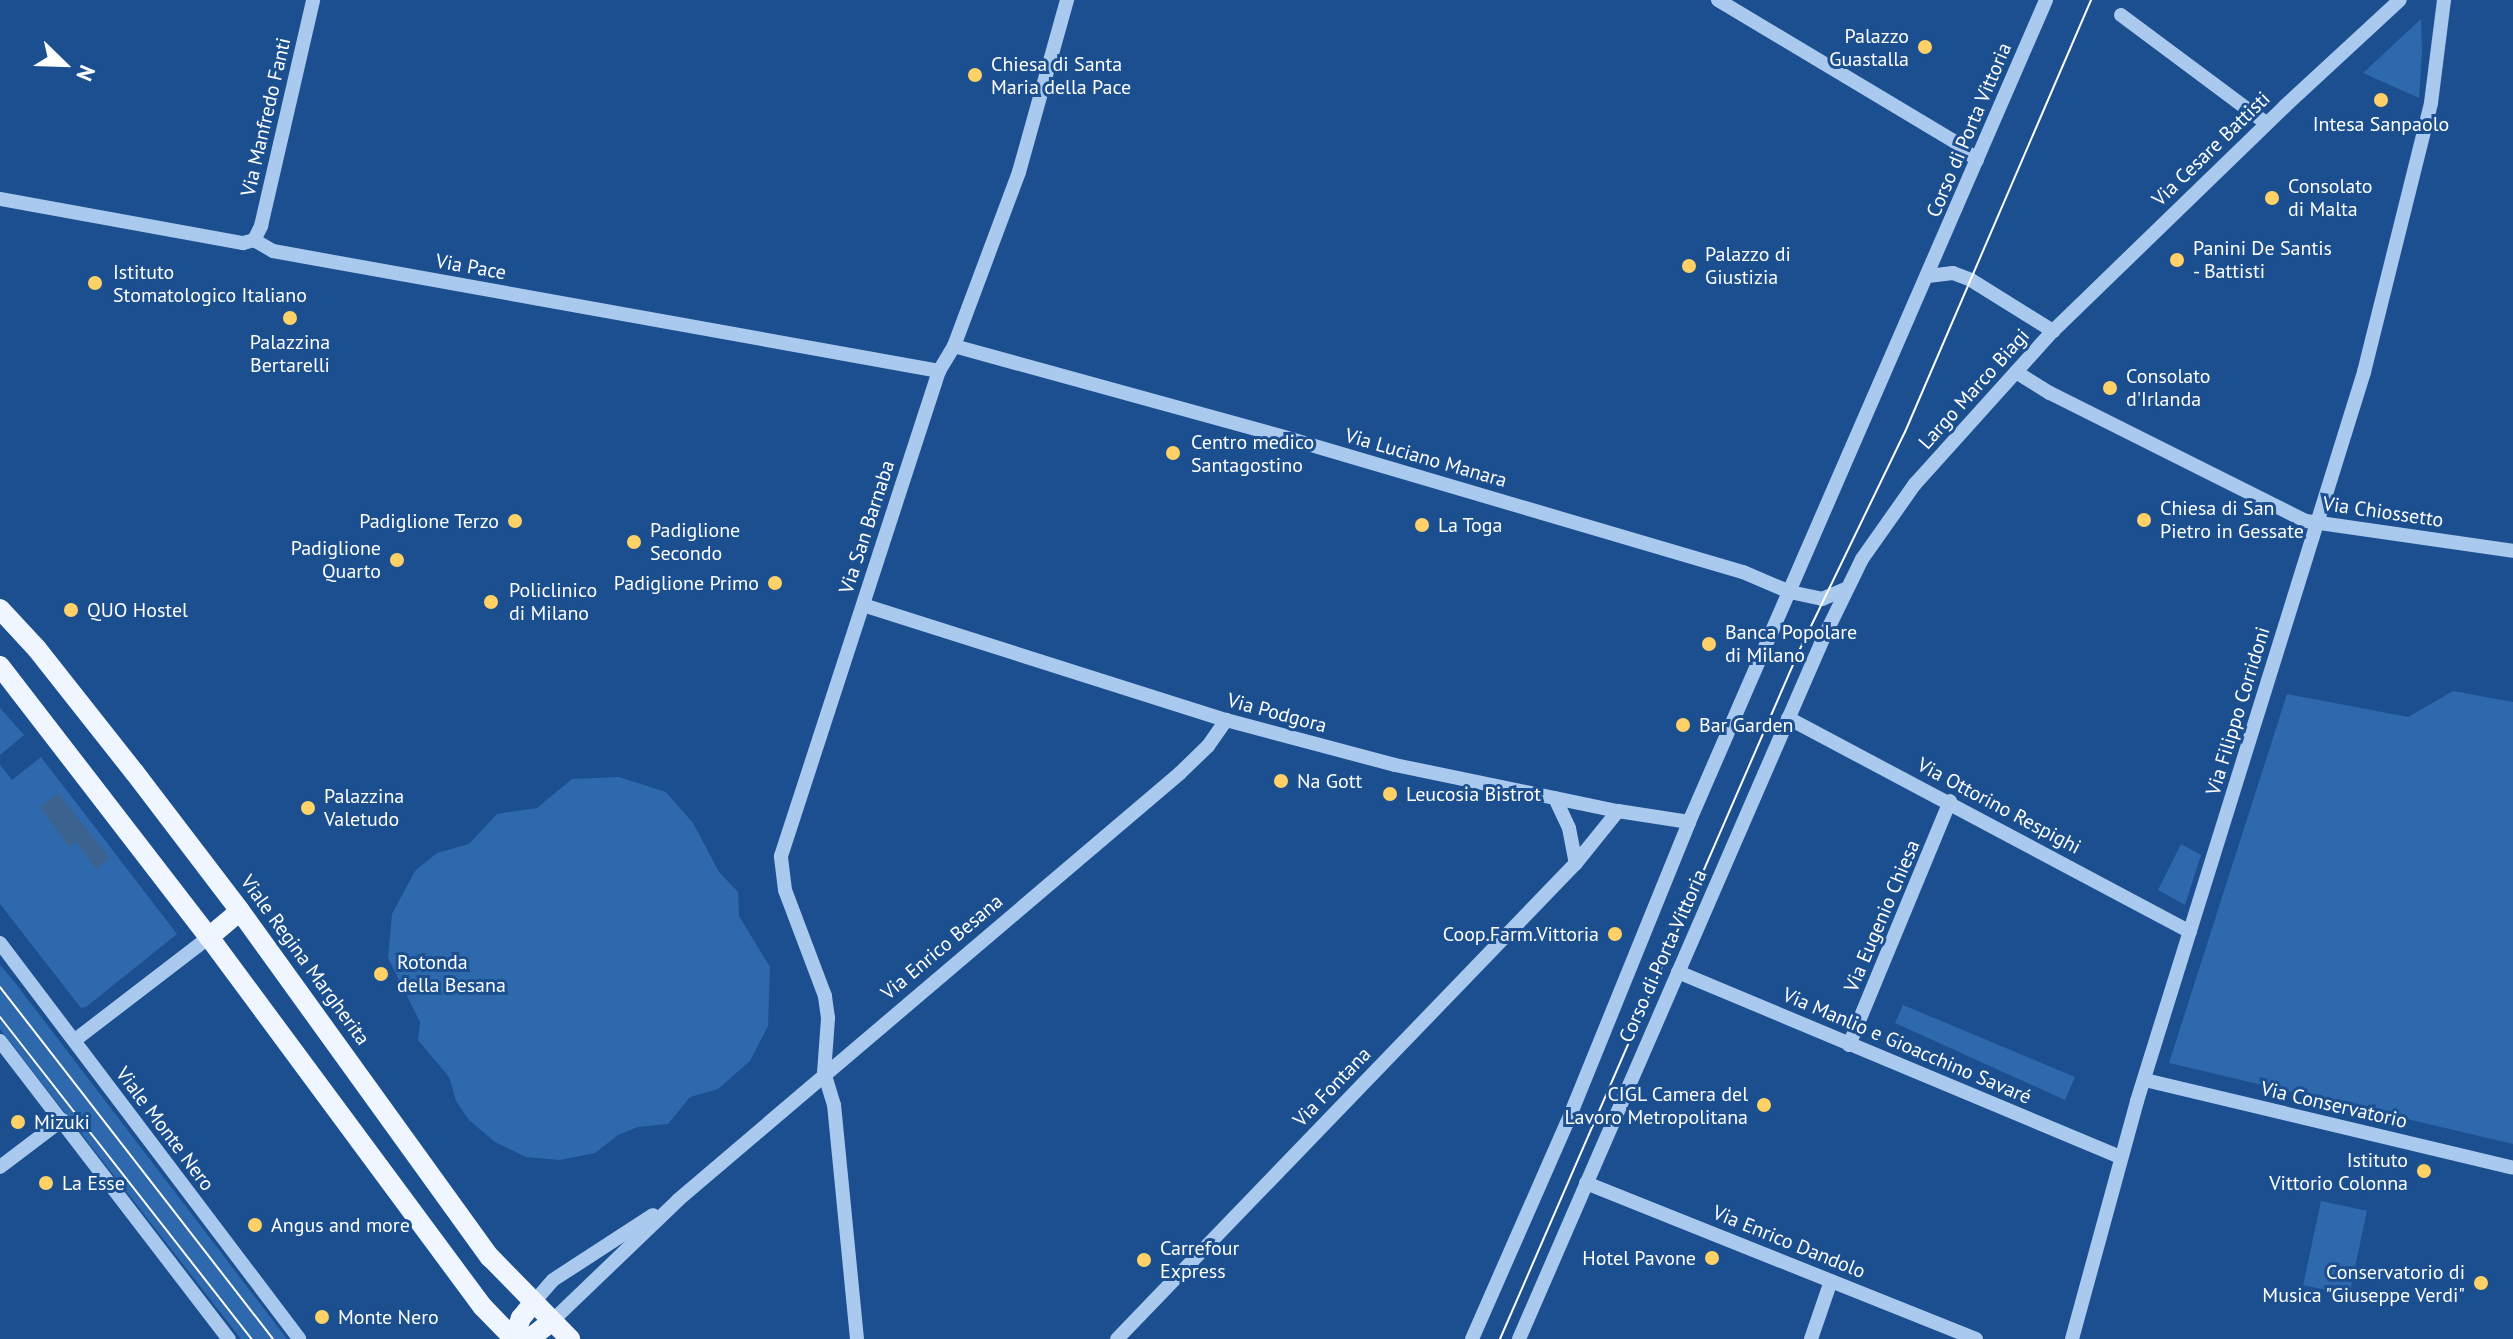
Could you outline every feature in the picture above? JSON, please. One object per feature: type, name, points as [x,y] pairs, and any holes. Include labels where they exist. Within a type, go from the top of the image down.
[{"type":"main road","name":"Viale Regina Margherita","points":[[5,624],[135,773],[240,911],[490,1257],[570,1339]]},
{"type":"main road","points":[[0,666],[209,937],[483,1307],[514,1339]]},
{"type":"main road","points":[[209,937],[240,911]]},
{"type":"main road","points":[[514,1339],[521,1318],[533,1303]]},
{"type":"main road","points":[[514,1339],[533,1336],[551,1322]]},
{"type":"street","name":"Via Manfredo Fanti","points":[[254,240],[260,233],[313,0]]},
{"type":"street","name":"Via San Barnaba","points":[[857,1339],[834,1105],[824,1073],[828,1018],[825,996],[785,890],[781,856],[939,371],[954,346],[1019,172],[1067,0]]},
{"type":"street","points":[[1718,0],[1954,141],[1977,160]]},
{"type":"street","name":"Corso di Porta Vittoria","points":[[1928,276],[2046,0]]},
{"type":"street","name":"Via Cesare Battisti","points":[[2053,331],[2266,123],[2400,0]]},
{"type":"street","name":"Via Filippo Corridoni","points":[[2072,1339],[2121,1157],[2364,372],[2433,91],[2444,0]]},
{"type":"street","points":[[2121,15],[2266,123]]},
{"type":"street","name":"Via Pace","points":[[0,199],[243,243],[254,240],[273,251],[939,371]]},
{"type":"street","name":"Largo Marco Biagi","points":[[1845,589],[1915,484],[2053,331],[1993,290],[1971,280],[1953,273],[1928,276]]},
{"type":"street","points":[[1845,589],[1822,599],[1790,592],[1928,276]]},
{"type":"street","name":"Via Luciano Manara","points":[[954,346],[1330,450],[1743,572],[1790,592]]},
{"type":"street","name":"Via Chiossetto","points":[[2016,372],[2050,393],[2306,521],[2513,551]]},
{"type":"street","name":"Corso di Porta Vittoria","points":[[1519,1339],[1845,589]]},
{"type":"street","name":"Corso di Porta Vittoria","points":[[1472,1339],[1567,1123],[1689,822],[1790,592]]},
{"type":"street","name":"Via Podgora","points":[[863,605],[1226,720],[1395,765],[1618,811],[1689,822]]},
{"type":"street","name":"Via Ottorino Respighi","points":[[1788,718],[1950,801],[2190,932]]},
{"type":"street","name":"Via Enrico Besana","points":[[551,1322],[678,1200],[1180,773],[1208,746],[1226,720]]},
{"type":"street","points":[[1555,798],[1569,828],[1576,863]]},
{"type":"street","name":"Via Eugenio Chiesa","points":[[1849,1045],[1950,801]]},
{"type":"street","name":"Via Fontana","points":[[1117,1339],[1576,863],[1618,811]]},
{"type":"street","points":[[75,1040],[209,937]]},
{"type":"street","name":"Viale Monte Nero","points":[[0,943],[299,1339]]},
{"type":"street","name":"Via Manlio e Gioacchino Savaré","points":[[1678,972],[2121,1157]]},
{"type":"street","points":[[0,1041],[229,1339]]},
{"type":"street","name":"Via Conservatorio","points":[[2145,1080],[2513,1168]]},
{"type":"street","points":[[0,1167],[62,1120]]},
{"type":"street","name":"Via Enrico Dandolo","points":[[1586,1183],[1976,1339]]},
{"type":"street","name":"Via Enrico Besana","points":[[533,1303],[553,1280],[678,1200]]},
{"type":"street","points":[[1811,1339],[1831,1281]]},
{"type":"shaded area","points":[[2421,19],[2419,98],[2363,73]]},
{"type":"shaded area","points":[[2453,691],[2513,702],[2513,1144],[2169,1063],[2287,694],[2408,717]]},
{"type":"shaded area","points":[[0,708],[24,735],[0,755]]},
{"type":"shaded area","points":[[41,757],[177,934],[81,1008],[0,904],[0,765],[12,780]]},
{"type":"shaded area","points":[[619,777],[666,792],[693,823],[719,872],[738,892],[739,916],[770,967],[768,1026],[750,1061],[718,1089],[690,1097],[668,1124],[638,1127],[618,1135],[595,1153],[560,1160],[526,1157],[495,1142],[469,1120],[456,1101],[449,1077],[418,1040],[420,1022],[388,958],[392,914],[415,871],[437,853],[469,844],[497,814],[537,808],[572,779]]},
{"type":"shaded area","points":[[58,793],[110,858],[96,869],[76,842],[69,847],[40,807]]},
{"type":"shaded area","points":[[2181,844],[2201,855],[2185,905],[2158,890]]},
{"type":"shaded area","points":[[0,965],[287,1339],[241,1339],[0,1029]]},
{"type":"shaded area","points":[[1903,1005],[2075,1077],[2065,1100],[1895,1023]]},
{"type":"shaded area","points":[[2321,1201],[2367,1211],[2349,1295],[2303,1285]]},
{"type":"tram line","points":[[1500,1339],[1799,651],[1905,432],[2091,0]]},
{"type":"tram line","points":[[0,987],[273,1339]]},
{"type":"tram line","points":[[0,1017],[252,1339]]},
{"type":"place","name":"Palazzo Guastalla","points":[[1925,47]]},
{"type":"place","name":"Chiesa di Santa Maria della Pace","points":[[975,75]]},
{"type":"place","name":"Intesa Sanpaolo","points":[[2381,100]]},
{"type":"place","name":"Consolato di Malta","points":[[2272,198]]},
{"type":"place","name":"Panini De Santis - Battisti","points":[[2177,260]]},
{"type":"place","name":"Palazzo di Giustizia","points":[[1689,266]]},
{"type":"place","name":"Istituto Stomatologico Italiano","points":[[95,283]]},
{"type":"place","name":"Palazzina Bertarelli","points":[[290,318]]},
{"type":"place","name":"Consolato d'Irlanda","points":[[2110,388]]},
{"type":"place","name":"Centro medico Santagostino","points":[[1173,453]]},
{"type":"place","name":"Chiesa di San Pietro in Gessate","points":[[2144,520]]},
{"type":"place","name":"Padiglione Terzo","points":[[515,521]]},
{"type":"place","name":"La Toga","points":[[1422,525]]},
{"type":"place","name":"Padiglione Secondo","points":[[634,542]]},
{"type":"place","name":"Padiglione Quarto","points":[[397,560]]},
{"type":"place","name":"Padiglione Primo","points":[[775,583]]},
{"type":"place","name":"Policlinico di Milano","points":[[491,602]]},
{"type":"place","name":"QUO Hostel","points":[[71,610]]},
{"type":"place","name":"Banca Popolare di Milano","points":[[1709,644]]},
{"type":"place","name":"Bar Garden","points":[[1683,725]]},
{"type":"place","name":"Na Gott","points":[[1281,781]]},
{"type":"place","name":"Leucosia Bistrot","points":[[1390,794]]},
{"type":"place","name":"Palazzina Valetudo","points":[[308,808]]},
{"type":"place","name":"Coop.Farm.Vittoria","points":[[1615,934]]},
{"type":"place","name":"Rotonda della Besana","points":[[381,974]]},
{"type":"place","name":"CIGL Camera del Lavoro Metropolitana","points":[[1764,1105]]},
{"type":"place","name":"Mizuki","points":[[18,1122]]},
{"type":"place","name":"Istituto Vittorio Colonna","points":[[2424,1171]]},
{"type":"place","name":"La Esse","points":[[46,1183]]},
{"type":"place","name":"Angus and more","points":[[255,1225]]},
{"type":"place","name":"Hotel Pavone","points":[[1712,1258]]},
{"type":"place","name":"Carrefour Express","points":[[1144,1260]]},
{"type":"place","name":"Conservatorio di Musica \"Giuseppe Verdi\"","points":[[2481,1283]]},
{"type":"place","name":"Monte Nero","points":[[322,1317]]}]
